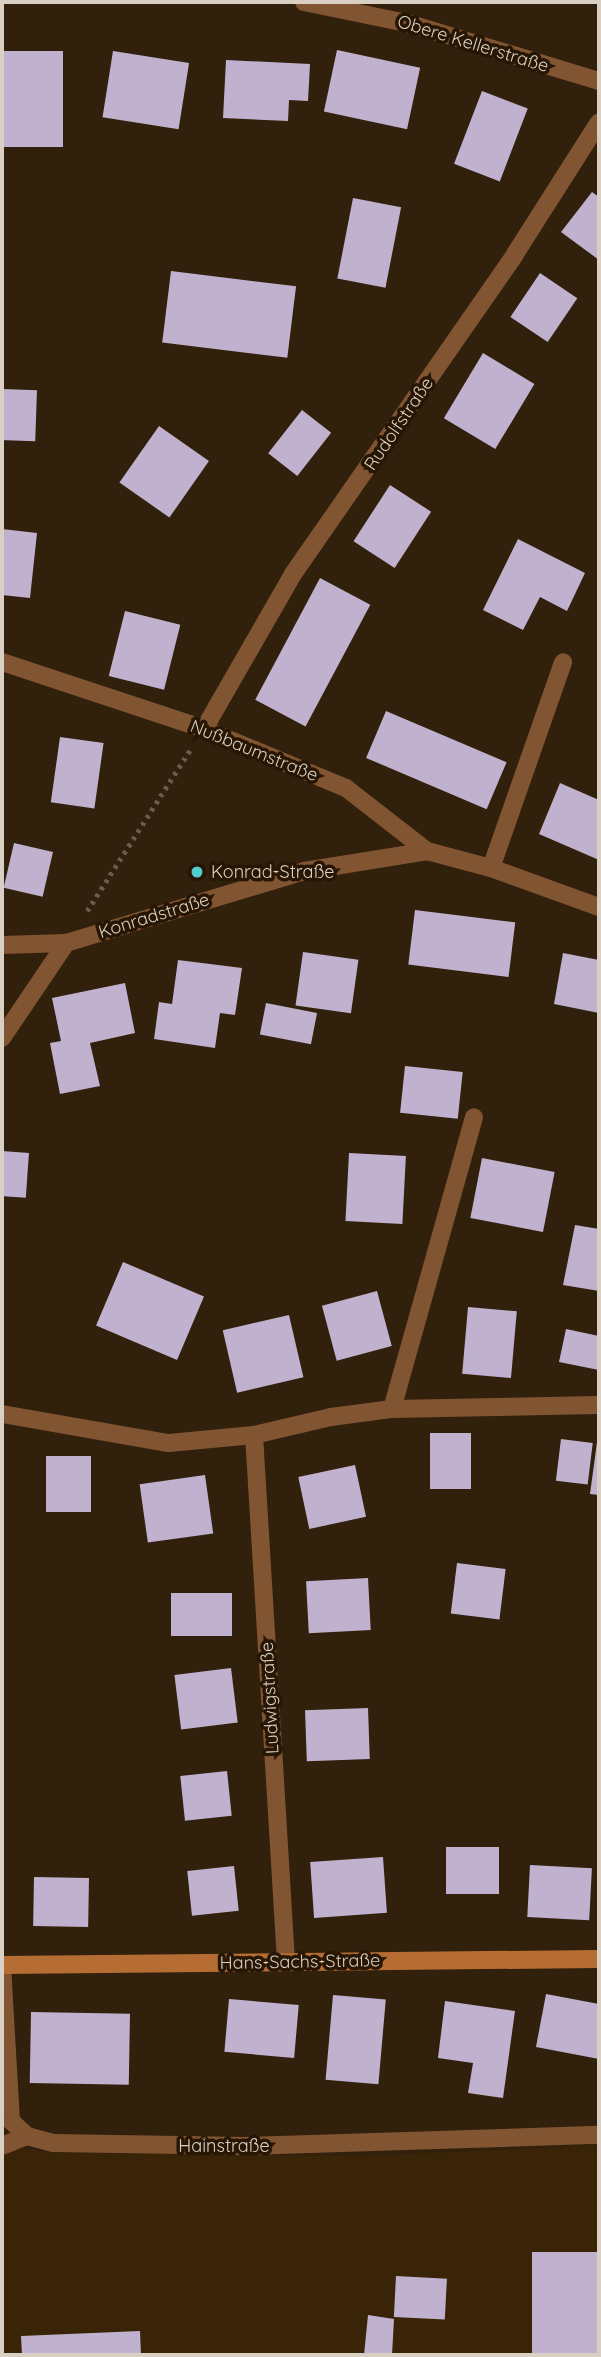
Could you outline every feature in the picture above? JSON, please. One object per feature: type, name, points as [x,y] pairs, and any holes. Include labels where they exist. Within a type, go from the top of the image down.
[{"type":"street","name":"Obere Kellerstraße","points":[[304,2],[411,24],[599,81]]},
{"type":"street","name":"Rudolfstraße","points":[[204,729],[292,574],[515,254],[599,122]]},
{"type":"street","name":"Nußbaumstraße","points":[[2,662],[204,729],[346,788],[427,851],[491,868],[599,907]]},
{"type":"street","points":[[491,868],[563,662]]},
{"type":"street","name":"Konradstraße","points":[[2,945],[66,943],[304,872],[427,851]]},
{"type":"street","points":[[2,1038],[66,943]]},
{"type":"street","points":[[392,1409],[474,1117]]},
{"type":"street","points":[[2,1414],[169,1443],[254,1435],[331,1417],[392,1409],[599,1405]]},
{"type":"street","name":"Ludwigstraße","points":[[254,1435],[286,1961]]},
{"type":"street","name":"Hans-Sachs-Straße","points":[[2,1965],[599,1959]]},
{"type":"street","points":[[2,1965],[11,2121],[27,2136],[2,2146]]},
{"type":"street","name":"Hainstraße","points":[[27,2136],[53,2143],[244,2146],[599,2135]]},
{"type":"path","points":[[66,943],[204,729]]},
{"type":"shaded area","points":[[2,2126],[3,2146],[55,2153],[362,2156],[599,2145],[599,2355],[2,2355]]},
{"type":"building","points":[[337,50],[420,68],[407,129],[324,112]]},
{"type":"building","points":[[2,51],[63,51],[63,147],[2,147]]},
{"type":"building","points":[[113,51],[189,63],[179,129],[103,117]]},
{"type":"building","points":[[226,60],[310,64],[308,101],[289,100],[288,121],[223,118]]},
{"type":"building","points":[[482,91],[528,109],[500,181],[454,164]]},
{"type":"building","points":[[592,192],[599,197],[599,260],[561,232]]},
{"type":"building","points":[[353,198],[401,207],[385,288],[337,278]]},
{"type":"building","points":[[171,271],[296,286],[287,358],[162,342]]},
{"type":"building","points":[[540,273],[577,298],[548,342],[510,317]]},
{"type":"building","points":[[483,353],[534,384],[495,449],[444,418]]},
{"type":"building","points":[[2,389],[37,390],[35,441],[2,440]]},
{"type":"building","points":[[302,410],[331,433],[297,476],[268,453]]},
{"type":"building","points":[[159,426],[209,461],[169,518],[119,483]]},
{"type":"building","points":[[390,485],[431,512],[395,568],[354,541]]},
{"type":"building","points":[[2,529],[37,533],[30,598],[2,595]]},
{"type":"building","points":[[518,539],[585,573],[567,611],[540,597],[523,630],[483,610]]},
{"type":"building","points":[[320,578],[370,605],[306,727],[255,700]]},
{"type":"building","points":[[125,611],[180,625],[164,690],[109,676]]},
{"type":"building","points":[[386,711],[507,762],[487,809],[366,758]]},
{"type":"building","points":[[60,737],[104,743],[94,808],[51,802]]},
{"type":"building","points":[[560,783],[599,800],[599,860],[539,834]]},
{"type":"building","points":[[14,843],[53,852],[43,897],[4,888]]},
{"type":"building","points":[[415,910],[515,922],[509,977],[408,965]]},
{"type":"building","points":[[303,952],[358,960],[351,1013],[295,1005]]},
{"type":"building","points":[[563,953],[599,960],[599,1013],[554,1004]]},
{"type":"building","points":[[178,960],[242,968],[235,1015],[220,1013],[215,1048],[154,1039],[159,1002],[172,1004]]},
{"type":"building","points":[[125,983],[135,1033],[90,1043],[100,1086],[60,1094],[50,1043],[61,1041],[52,998]]},
{"type":"building","points":[[266,1003],[317,1013],[311,1044],[260,1034]]},
{"type":"building","points":[[405,1066],[463,1072],[458,1119],[400,1113]]},
{"type":"building","points":[[2,1151],[29,1153],[26,1198],[2,1196]]},
{"type":"building","points":[[349,1153],[406,1156],[402,1224],[345,1221]]},
{"type":"building","points":[[482,1158],[555,1172],[543,1232],[470,1218]]},
{"type":"building","points":[[575,1225],[599,1229],[599,1291],[563,1285]]},
{"type":"building","points":[[123,1262],[204,1296],[177,1360],[96,1326]]},
{"type":"building","points":[[377,1291],[392,1346],[337,1361],[322,1306]]},
{"type":"building","points":[[468,1307],[517,1311],[511,1378],[462,1374]]},
{"type":"building","points":[[289,1315],[303,1377],[237,1393],[223,1330]]},
{"type":"building","points":[[566,1329],[599,1336],[599,1370],[559,1362]]},
{"type":"building","points":[[430,1433],[471,1433],[471,1489],[430,1489]]},
{"type":"building","points":[[599,1435],[599,1495],[590,1494]]},
{"type":"building","points":[[561,1439],[593,1443],[588,1485],[556,1481]]},
{"type":"building","points":[[46,1456],[91,1456],[91,1512],[46,1512]]},
{"type":"building","points":[[355,1465],[366,1517],[309,1529],[298,1477]]},
{"type":"building","points":[[205,1475],[213,1533],[148,1543],[140,1484]]},
{"type":"building","points":[[457,1563],[506,1569],[499,1620],[451,1614]]},
{"type":"building","points":[[368,1578],[371,1630],[309,1633],[306,1581]]},
{"type":"building","points":[[171,1593],[232,1593],[232,1636],[171,1636]]},
{"type":"building","points":[[231,1668],[238,1723],[181,1730],[174,1675]]},
{"type":"building","points":[[368,1708],[370,1759],[307,1761],[305,1710]]},
{"type":"building","points":[[227,1771],[232,1816],[185,1821],[180,1776]]},
{"type":"building","points":[[446,1847],[499,1847],[499,1894],[446,1894]]},
{"type":"building","points":[[383,1857],[387,1913],[314,1918],[310,1862]]},
{"type":"building","points":[[530,1865],[592,1868],[589,1920],[527,1917]]},
{"type":"building","points":[[234,1866],[239,1911],[192,1916],[187,1871]]},
{"type":"building","points":[[34,1877],[89,1878],[88,1927],[33,1926]]},
{"type":"building","points":[[546,1994],[599,2004],[599,2059],[536,2047]]},
{"type":"building","points":[[333,1995],[386,2000],[378,2084],[326,2080]]},
{"type":"building","points":[[229,1999],[299,2005],[294,2058],[224,2052]]},
{"type":"building","points":[[445,2001],[515,2011],[503,2098],[468,2093],[473,2063],[438,2058]]},
{"type":"building","points":[[31,2012],[130,2014],[129,2085],[30,2083]]},
{"type":"building","points":[[532,2252],[599,2252],[599,2355],[532,2355]]},
{"type":"building","points":[[396,2276],[447,2279],[445,2320],[394,2317]]},
{"type":"building","points":[[368,2315],[394,2319],[392,2355],[364,2355]]},
{"type":"building","points":[[140,2331],[141,2355],[22,2355],[21,2336]]},
{"type":"place","name":"Konrad-Straße","points":[[197,872]]}]
